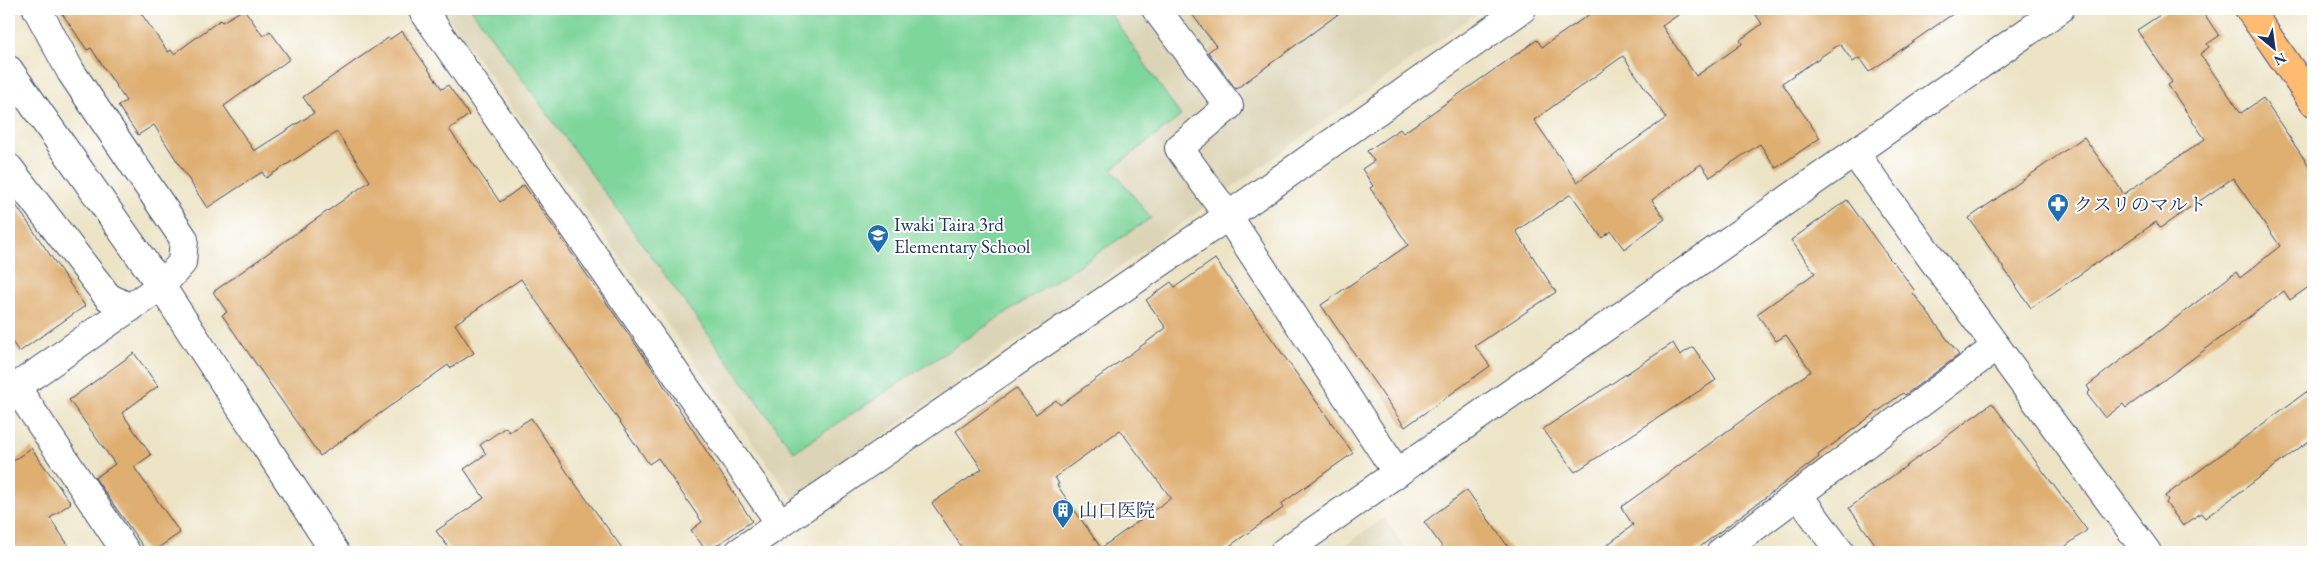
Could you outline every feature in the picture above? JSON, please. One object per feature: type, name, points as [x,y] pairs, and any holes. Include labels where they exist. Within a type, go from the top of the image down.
[{"type":"main road","points":[[2249,9],[2313,102]]},
{"type":"street","points":[[37,9],[71,72],[184,239],[182,263],[161,286],[12,389],[126,552]]},
{"type":"street","points":[[422,9],[780,523]]},
{"type":"street","points":[[1156,9],[1230,106],[1180,148],[1228,216],[1396,473]]},
{"type":"street","points":[[740,552],[1228,216],[1522,9]]},
{"type":"street","points":[[1284,552],[2060,9]]},
{"type":"street","points":[[9,70],[161,286],[335,552]]},
{"type":"street","points":[[1855,154],[2147,552]]},
{"type":"street","points":[[9,168],[108,296],[130,308]]},
{"type":"street","points":[[1721,552],[1799,496],[1996,347]]},
{"type":"street","points":[[1799,496],[1840,552]]},
{"type":"shaded area","name":"Iwaki Taira 3rd Elementary School","points":[[442,9],[1483,9],[793,499]]},
{"type":"shaded area","points":[[1384,518],[1408,552],[1336,552]]},
{"type":"green space","name":"Iwaki Taira 3rd Elementary School","points":[[471,9],[1107,9],[1181,116],[1112,169],[1151,218],[794,452]]},
{"type":"building","points":[[59,9],[138,9],[168,52],[171,50],[174,54],[220,20],[222,22],[244,9],[263,36],[270,31],[290,59],[224,106],[254,151],[314,113],[303,97],[388,38],[390,39],[402,31],[442,89],[448,85],[469,115],[449,129],[500,202],[524,185],[655,372],[752,521],[707,552],[691,530],[702,522],[658,458],[649,464],[521,279],[455,324],[474,353],[450,368],[448,365],[320,456],[222,315],[227,312],[213,292],[370,181],[337,132],[266,178],[262,172],[207,208],[154,125],[138,135],[118,106],[126,101],[91,48],[87,50]]},
{"type":"building","points":[[1188,9],[1345,9],[1236,89],[1208,52],[1216,46]]},
{"type":"building","points":[[1597,9],[1687,9],[1662,26],[1696,76],[1742,44],[1740,40],[1762,24],[1752,9],[1960,9],[1869,72],[1859,58],[1853,62],[1840,44],[1782,83],[1820,138],[1776,168],[1760,144],[1710,177],[1701,164],[1652,200],[1665,219],[1624,249],[1611,231],[1602,238],[1571,194],[1516,231],[1556,292],[1475,346],[1490,366],[1405,427],[1321,305],[1408,245],[1370,188],[1373,186],[1362,169],[1374,161],[1367,151],[1400,129],[1403,133],[1537,40],[1542,47]],"holes":[[[1623,56],[1666,118],[1577,182],[1534,120]]]},
{"type":"building","points":[[2169,9],[2201,9],[2219,36],[2207,44],[2209,47],[2200,54],[2241,113],[2263,98],[2313,172],[2313,284],[2290,300],[2284,291],[2126,408],[2123,404],[2105,418],[2087,394],[2090,391],[2087,386],[2236,272],[2240,278],[2280,246],[2233,178],[2160,228],[2156,222],[2031,308],[1969,218],[2084,137],[2124,194],[2205,139],[2168,85],[2172,82],[2137,30]]},
{"type":"building","points":[[9,195],[85,306],[19,352],[9,337]]},
{"type":"building","points":[[1847,200],[1915,291],[1913,293],[1959,355],[1818,455],[1819,457],[1693,552],[1598,552],[1633,525],[1621,507],[1811,371],[1786,335],[1776,341],[1757,314],[1815,273],[1791,240]]},
{"type":"building","points":[[1215,259],[1353,453],[1281,504],[1283,508],[1221,552],[965,552],[932,503],[982,469],[956,431],[1016,388],[1036,414],[1056,400],[1060,405],[1166,328],[1146,300],[1171,282],[1175,287]],"holes":[[[1120,430],[1171,498],[1101,548],[1057,485],[1059,484],[1055,477]]]},
{"type":"building","points":[[1673,343],[1680,355],[1693,347],[1716,380],[1575,472],[1543,429]]},
{"type":"building","points":[[134,353],[158,386],[122,413],[151,455],[134,467],[180,533],[152,552],[147,552],[95,478],[115,464],[69,400]]},
{"type":"building","points":[[2313,387],[2313,438],[2205,518],[2201,513],[2183,526],[2166,503],[2168,500],[2165,496]]},
{"type":"building","points":[[1992,403],[2087,530],[2058,552],[1881,552],[1849,508]]},
{"type":"building","points":[[531,418],[571,478],[625,552],[452,552],[436,531],[484,498],[464,469],[486,454],[480,445],[506,427],[509,432]]},
{"type":"building","points":[[31,448],[71,503],[50,518],[73,552],[9,552],[9,464]]},
{"type":"building","points":[[1467,490],[1512,552],[1446,552],[1424,522]]},
{"type":"place","name":"クスリのマルト","points":[[2058,223]]},
{"type":"place","name":"Iwaki Taira 3rd Elementary School","points":[[878,254]]},
{"type":"place","name":"山口医院","points":[[1063,529]]}]
